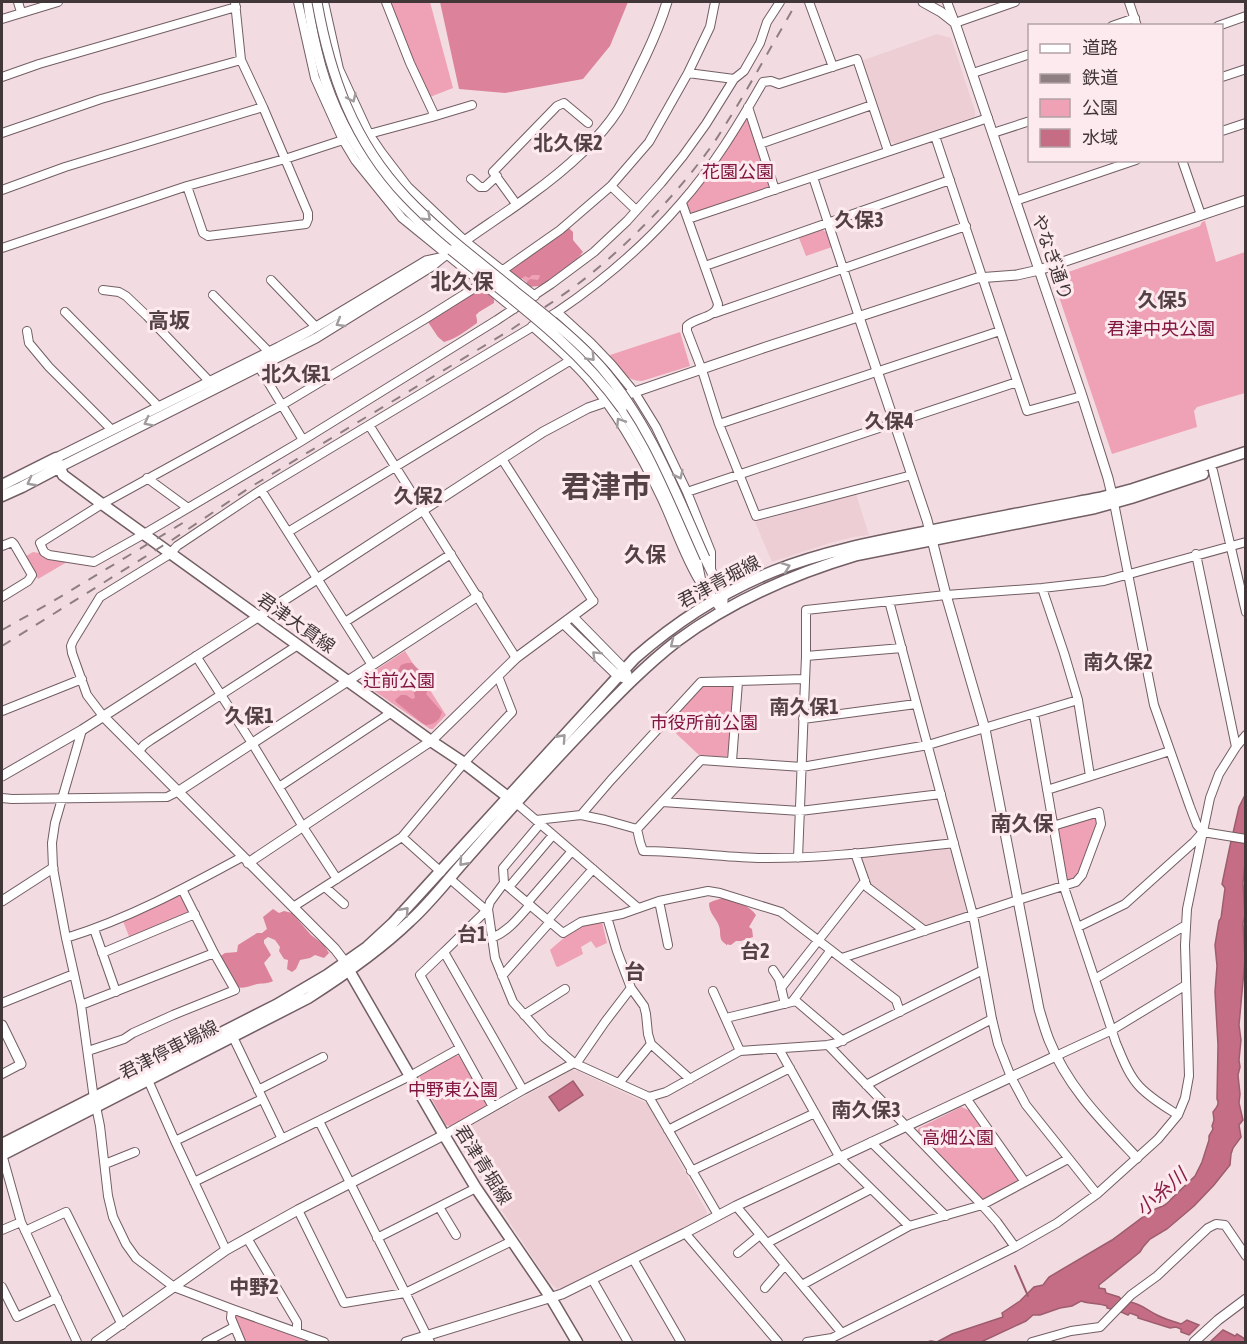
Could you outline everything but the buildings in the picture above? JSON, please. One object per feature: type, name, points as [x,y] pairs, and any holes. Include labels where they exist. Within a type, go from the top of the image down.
[{"type":"main road","name":"君津青堀線","points":[[1113,499],[1245,452]]},
{"type":"main road","name":"君津青堀線","points":[[577,1342],[551,1298],[476,1188],[347,967],[445,875],[635,658],[699,609],[773,572],[809,558],[853,546],[931,535],[1113,499],[1245,460]]},
{"type":"main road","points":[[2,485],[58,463]]},
{"type":"main road","points":[[2,496],[22,487],[58,463]]},
{"type":"main road","name":"君津大貫線","points":[[58,463],[63,475],[102,504],[464,763],[512,800]]},
{"type":"main road","name":"君津青堀線","points":[[512,800],[657,657],[678,640],[723,611],[763,589],[833,562],[931,535]]},
{"type":"main road","name":"君津停車場線","points":[[2,1144],[148,1080],[233,1037],[308,998],[347,967]]},
{"type":"main road","name":"君津停車場線","points":[[2,1155],[95,1102],[347,967]]},
{"type":"street","points":[[18,2],[21,12]]},
{"type":"street","points":[[2,19],[57,2]]},
{"type":"street","points":[[298,2],[315,78],[343,140],[355,160],[402,218],[444,256],[483,283],[514,309]]},
{"type":"street","points":[[308,2],[317,52],[332,98],[356,147],[372,171],[429,232],[555,336],[612,395],[645,448],[701,560],[711,570]]},
{"type":"street","points":[[317,2],[326,49],[341,95],[380,166],[404,195],[437,226],[580,346],[620,390],[653,444],[701,560],[702,586]]},
{"type":"street","points":[[324,2],[339,69],[369,134],[408,187],[465,241],[535,296]]},
{"type":"street","points":[[386,2],[410,63],[433,112],[432,117]]},
{"type":"street","points":[[58,463],[316,338],[432,266],[517,205],[561,171],[596,136],[617,110],[661,22],[667,2]]},
{"type":"street","points":[[715,2],[710,27],[688,73],[649,142],[610,186],[560,230],[483,283],[282,405],[102,504],[40,543],[44,552],[48,555],[94,562],[303,440],[535,296],[594,252],[627,221],[683,156],[734,79],[744,71],[760,44],[767,22],[778,2]]},
{"type":"street","points":[[809,2],[833,67]]},
{"type":"street","points":[[923,2],[949,17],[955,24]]},
{"type":"street","points":[[946,2],[955,24]]},
{"type":"street","points":[[955,24],[1015,2]]},
{"type":"street","points":[[1129,2],[1136,22]]},
{"type":"street","points":[[2,77],[235,4],[241,60],[308,213],[308,219],[306,224],[208,236],[204,233],[188,186]]},
{"type":"street","points":[[1223,24],[1245,16]]},
{"type":"street","name":"やなぎ通り","points":[[955,24],[1082,396],[1113,499]]},
{"type":"street","points":[[972,73],[1028,54]]},
{"type":"street","points":[[347,967],[335,949],[103,716],[90,700],[71,646],[96,602],[100,597],[170,554],[177,546],[261,490],[580,296],[620,264],[682,203],[721,149],[763,82],[771,81],[779,84],[857,58],[888,152]]},
{"type":"street","points":[[2,133],[101,99],[241,60]]},
{"type":"street","points":[[1223,76],[1245,69]]},
{"type":"street","points":[[688,73],[734,79]]},
{"type":"street","points":[[517,205],[493,172],[557,105],[564,103],[588,123]]},
{"type":"street","points":[[369,134],[472,105]]},
{"type":"street","points":[[760,144],[872,105]]},
{"type":"street","points":[[2,190],[65,167],[263,107]]},
{"type":"street","points":[[748,107],[775,190]]},
{"type":"street","points":[[688,219],[988,118]]},
{"type":"street","points":[[993,133],[1028,121]]},
{"type":"street","points":[[1223,130],[1245,123]]},
{"type":"street","points":[[935,136],[1027,411],[1082,396]]},
{"type":"street","points":[[2,248],[188,186],[343,140]]},
{"type":"street","points":[[1016,201],[1130,162]]},
{"type":"street","points":[[1183,162],[1201,215]]},
{"type":"street","points":[[471,180],[480,187],[485,187],[497,176]]},
{"type":"street","points":[[813,177],[931,535],[985,729],[1039,1009],[1048,1039],[1064,1071],[1091,1110],[1137,1158]]},
{"type":"street","points":[[705,266],[950,180]]},
{"type":"street","points":[[610,186],[636,210]]},
{"type":"street","points":[[2,776],[82,730],[553,425],[588,408],[982,277],[1017,275],[1039,270],[1245,200]]},
{"type":"street","points":[[682,203],[718,304],[715,313]]},
{"type":"street","points":[[912,475],[756,516],[719,424],[687,326],[691,322],[715,313],[966,226]]},
{"type":"street","points":[[58,463],[112,430],[316,327],[426,261],[444,256]]},
{"type":"street","points":[[271,280],[316,327]]},
{"type":"street","points":[[103,290],[119,292],[126,296],[210,382]]},
{"type":"street","points":[[213,295],[269,352]]},
{"type":"street","points":[[65,312],[159,407]]},
{"type":"street","points":[[557,312],[591,343],[635,393],[656,427],[687,492],[711,552],[711,570],[723,611]]},
{"type":"street","points":[[532,326],[571,360],[607,402],[636,446],[663,500],[689,565],[702,586],[719,599]]},
{"type":"street","points":[[27,331],[29,343],[49,367],[112,430]]},
{"type":"street","points":[[719,424],[1000,331]]},
{"type":"street","points":[[288,532],[571,360]]},
{"type":"street","points":[[259,367],[303,440]]},
{"type":"street","points":[[687,492],[1017,382]]},
{"type":"street","points":[[369,425],[516,658]]},
{"type":"street","points":[[66,938],[141,910],[245,860],[303,827],[431,741],[516,658],[593,601],[502,459]]},
{"type":"street","points":[[1213,471],[1245,612]]},
{"type":"street","points":[[147,478],[188,508]]},
{"type":"street","points":[[261,490],[372,665]]},
{"type":"street","points":[[1113,499],[1154,705],[1197,825],[1206,833],[1245,839]]},
{"type":"street","points":[[2,546],[12,542],[32,575],[28,581],[2,597]]},
{"type":"street","points":[[798,858],[806,610],[1104,581],[1245,542]]},
{"type":"street","points":[[345,622],[451,554]]},
{"type":"street","points":[[1196,554],[1236,747]]},
{"type":"street","points":[[1042,588],[1078,700],[1090,776]]},
{"type":"street","points":[[2,798],[167,797],[478,596]]},
{"type":"street","points":[[889,601],[973,915],[998,1044],[1011,1077],[1026,1105],[1098,1194]]},
{"type":"street","points":[[573,617],[621,673]]},
{"type":"street","points":[[564,624],[632,681]]},
{"type":"street","points":[[139,752],[151,740],[298,645]]},
{"type":"street","points":[[806,656],[902,648]]},
{"type":"street","points":[[196,656],[337,879]]},
{"type":"street","points":[[293,907],[402,837],[464,763],[512,711],[498,676]]},
{"type":"street","points":[[2,711],[82,679]]},
{"type":"street","points":[[580,815],[701,682],[804,679]]},
{"type":"street","points":[[732,761],[738,682]]},
{"type":"street","points":[[637,829],[701,760],[802,767],[928,746],[1078,700]]},
{"type":"street","points":[[803,719],[916,704]]},
{"type":"street","points":[[279,787],[392,712]]},
{"type":"street","points":[[1034,714],[1064,887],[1112,1030],[1125,1064],[1138,1085],[1178,1115]]},
{"type":"street","points":[[82,730],[56,823],[52,843],[53,868],[81,1005],[112,1217],[136,1258],[174,1287],[324,1342]]},
{"type":"street","points":[[807,1342],[832,1338],[1015,1247],[1057,1223],[1098,1194],[1158,1139],[1178,1115],[1185,1098],[1188,1076],[1187,909],[1206,833],[1210,798],[1219,774],[1245,735]]},
{"type":"street","points":[[1047,790],[1170,751]]},
{"type":"street","points":[[662,802],[800,811],[941,794]]},
{"type":"street","points":[[512,800],[638,907]]},
{"type":"street","points":[[842,958],[1076,882],[1082,875],[1101,824],[1099,812],[1053,826]]},
{"type":"street","points":[[637,829],[580,815],[538,822],[503,868],[507,885],[563,933],[581,922],[632,911],[659,901],[708,891],[781,912],[896,1000],[900,1012]]},
{"type":"street","points":[[637,829],[643,851],[672,851],[714,856],[798,858],[954,843]]},
{"type":"street","points":[[1078,927],[1125,904],[1206,833]]},
{"type":"street","points":[[493,1107],[420,975],[487,910],[490,902],[554,835]]},
{"type":"street","points":[[402,837],[487,910],[495,958],[513,1002],[545,1038],[575,1064],[649,1097],[718,1215]]},
{"type":"street","points":[[492,938],[509,928],[572,851]]},
{"type":"street","points":[[855,854],[867,887],[925,931]]},
{"type":"street","points":[[2,901],[53,868]]},
{"type":"street","points":[[502,976],[593,869]]},
{"type":"street","points":[[781,988],[865,881]]},
{"type":"street","points":[[325,887],[344,904]]},
{"type":"street","points":[[88,1051],[124,1039],[173,1015],[235,990],[182,889]]},
{"type":"street","points":[[659,901],[668,945]]},
{"type":"street","points":[[102,953],[195,914]]},
{"type":"street","points":[[607,917],[631,988],[644,1006],[651,1044],[690,1079]]},
{"type":"street","points":[[1095,979],[1186,925]]},
{"type":"street","points":[[94,929],[116,992]]},
{"type":"street","points":[[789,1003],[831,950]]},
{"type":"street","points":[[81,1005],[214,952]]},
{"type":"street","points":[[444,952],[523,1090]]},
{"type":"street","points":[[773,970],[789,1003]]},
{"type":"street","points":[[649,1097],[666,1092],[740,1051],[828,1045],[843,1041],[983,970]]},
{"type":"street","points":[[2,1003],[74,974]]},
{"type":"street","points":[[406,1342],[429,1339],[551,1298],[736,1206],[1112,1030],[1186,985]]},
{"type":"street","points":[[524,1015],[565,988]]},
{"type":"street","points":[[96,1342],[226,1250],[575,1064],[631,988]]},
{"type":"street","points":[[712,991],[740,1051]]},
{"type":"street","points":[[726,1018],[796,1001],[843,1041]]},
{"type":"street","points":[[866,1085],[992,1019]]},
{"type":"street","points":[[2,1025],[21,1064],[2,1074]]},
{"type":"street","points":[[233,1037],[282,1139]]},
{"type":"street","points":[[619,1083],[651,1044]]},
{"type":"street","points":[[828,1045],[982,1205],[1015,1247]]},
{"type":"street","points":[[194,1182],[410,1076],[460,1048]]},
{"type":"street","points":[[778,1048],[840,1158],[909,1226]]},
{"type":"street","points":[[258,1090],[323,1057]]},
{"type":"street","points":[[668,1130],[790,1068]]},
{"type":"street","points":[[148,1080],[226,1250]]},
{"type":"street","points":[[175,1142],[262,1098]]},
{"type":"street","points":[[966,1098],[1025,1182]]},
{"type":"street","points":[[691,1171],[815,1113]]},
{"type":"street","points":[[319,1121],[429,1339]]},
{"type":"street","points":[[871,1142],[946,1216]]},
{"type":"street","points":[[105,1164],[135,1152]]},
{"type":"street","points":[[2,1155],[25,1232],[77,1342]]},
{"type":"street","points":[[802,1285],[909,1226],[982,1205],[1068,1159]]},
{"type":"street","points":[[377,1238],[476,1188]]},
{"type":"street","points":[[767,1243],[871,1189]]},
{"type":"street","points":[[736,1206],[841,1332]]},
{"type":"street","points":[[439,1207],[456,1235]]},
{"type":"street","points":[[298,1210],[344,1304],[405,1293],[512,1241]]},
{"type":"street","points":[[25,1232],[66,1212],[122,1325]]},
{"type":"street","points":[[2,1230],[21,1222]]},
{"type":"street","points":[[1032,1342],[1071,1331],[1100,1328],[1131,1295],[1157,1276],[1208,1228],[1216,1224],[1225,1225],[1245,1256]]},
{"type":"street","points":[[685,1233],[778,1342]]},
{"type":"street","points":[[738,1253],[760,1235]]},
{"type":"street","points":[[247,1238],[297,1323],[297,1332]]},
{"type":"street","points":[[633,1259],[681,1342]]},
{"type":"street","points":[[765,1288],[785,1265]]},
{"type":"street","points":[[592,1279],[628,1342]]},
{"type":"street","points":[[2,1287],[17,1317],[57,1298]]},
{"type":"street","points":[[1194,1342],[1245,1299]]},
{"type":"street","points":[[232,1309],[231,1318],[241,1342]]},
{"type":"street","points":[[206,1342],[234,1327]]},
{"type":"shaded area","points":[[440,2],[628,2],[610,46],[583,79],[505,93],[459,89]]},
{"type":"shaded area","points":[[937,34],[951,38],[975,115],[896,144],[890,141],[861,61]]},
{"type":"shaded area","points":[[568,227],[573,232],[573,240],[583,252],[575,260],[539,286],[529,287],[526,284],[530,279],[538,280],[539,275],[532,275],[529,278],[525,276],[521,279],[512,274],[509,268],[545,246],[548,241]]},
{"type":"shaded area","points":[[479,290],[490,293],[494,303],[476,315],[477,323],[457,337],[444,342],[426,319],[429,313],[449,300]]},
{"type":"shaded area","points":[[856,494],[869,535],[830,543],[772,562],[755,522]]},
{"type":"shaded area","points":[[412,663],[420,671],[429,688],[426,694],[442,712],[438,720],[432,724],[422,723],[395,700],[401,695],[415,698],[414,693],[398,671],[401,665]]},
{"type":"shaded area","points":[[942,848],[953,853],[966,910],[925,925],[871,887],[859,856]]},
{"type":"shaded area","points":[[723,898],[741,903],[756,915],[749,927],[752,929],[753,937],[736,941],[731,945],[722,941],[719,926],[710,910],[709,903]]},
{"type":"shaded area","points":[[273,909],[279,913],[284,911],[292,913],[329,953],[324,958],[315,955],[300,960],[292,972],[287,969],[288,960],[284,959],[279,951],[280,947],[275,940],[268,937],[264,943],[271,955],[264,963],[273,981],[237,987],[219,957],[225,953],[237,952],[238,945],[267,929],[263,917]]},
{"type":"shaded area","points":[[572,1070],[648,1104],[707,1212],[706,1217],[564,1288],[557,1289],[548,1281],[457,1142],[457,1138],[463,1130]]},
{"type":"green space","points":[[390,2],[430,2],[453,88],[430,97],[394,17]]},
{"type":"green space","name":"花園公園","points":[[744,117],[747,118],[768,189],[693,213],[690,212],[684,202]]},
{"type":"green space","name":"君津中央公園","points":[[1205,221],[1216,262],[1245,252],[1245,393],[1197,407],[1194,411],[1197,427],[1112,454],[1053,279],[1200,226]]},
{"type":"green space","points":[[821,229],[826,232],[832,247],[806,256],[799,238]]},
{"type":"green space","points":[[564,230],[582,256],[540,286],[531,286],[513,271],[513,267]]},
{"type":"green space","points":[[680,332],[690,366],[642,381],[627,376],[610,355]]},
{"type":"green space","points":[[33,552],[48,559],[67,562],[38,579],[26,556]]},
{"type":"green space","name":"辻前公園","points":[[405,651],[446,715],[433,729],[364,684],[365,677]]},
{"type":"green space","name":"市役所前公園","points":[[730,685],[734,688],[728,754],[726,757],[699,755],[666,724],[700,687]]},
{"type":"green space","points":[[1094,817],[1097,823],[1080,873],[1074,881],[1066,880],[1057,829]]},
{"type":"green space","points":[[179,893],[182,894],[191,914],[130,939],[123,921]]},
{"type":"green space","points":[[602,922],[607,943],[596,948],[591,941],[581,947],[583,954],[556,966],[551,949],[588,923]]},
{"type":"green space","name":"中野東公園","points":[[455,1055],[459,1056],[488,1106],[452,1127],[446,1125],[419,1076]]},
{"type":"green space","name":"高畑公園","points":[[961,1107],[969,1110],[1018,1178],[1018,1181],[985,1200],[982,1200],[917,1131]]},
{"type":"green space","points":[[239,1315],[309,1342],[244,1342],[234,1320],[235,1316]]},
{"type":"water","points":[[1245,795],[1245,835],[1233,833],[1239,807]]},
{"type":"water","points":[[1231,841],[1245,843],[1243,883],[1245,916],[1243,923],[1245,960],[1239,1025],[1241,1040],[1238,1075],[1239,1103],[1243,1120],[1239,1125],[1241,1137],[1233,1148],[1230,1165],[1194,1206],[1167,1229],[1150,1239],[1140,1252],[1099,1285],[1099,1288],[1105,1289],[1106,1293],[1122,1300],[1114,1310],[1104,1305],[1081,1301],[1072,1306],[1033,1315],[1026,1321],[981,1342],[937,1342],[952,1334],[1003,1317],[1002,1313],[1020,1301],[1034,1287],[1043,1285],[1049,1277],[1112,1240],[1151,1211],[1165,1205],[1195,1176],[1213,1129],[1213,1112],[1218,1103],[1215,945],[1225,888],[1222,884]]},
{"type":"water","points":[[573,1081],[583,1095],[559,1111],[549,1097]]},
{"type":"water","points":[[1130,1302],[1181,1324],[1187,1320],[1199,1325],[1189,1335],[1176,1327],[1170,1328],[1138,1318],[1130,1313],[1128,1315],[1121,1312]]},
{"type":"water","points":[[1223,1330],[1235,1336],[1237,1334],[1245,1339],[1245,1342],[1210,1342]]},
{"type":"waterway","points":[[1015,1266],[1028,1296]]},
{"type":"railway","points":[[2,646],[172,540],[249,488],[512,329],[587,277],[654,215],[713,144],[797,2]]},
{"type":"railway","points":[[2,630],[191,518]]},
{"type":"district","name":"北久保2","points":[[568,143]]},
{"type":"district","name":"久保3","points":[[859,220]]},
{"type":"district","name":"北久保","points":[[462,282]]},
{"type":"district","name":"久保5","points":[[1162,300]]},
{"type":"district","name":"高坂","points":[[169,321]]},
{"type":"district","name":"北久保1","points":[[296,374]]},
{"type":"district","name":"久保4","points":[[889,421]]},
{"type":"district","name":"君津市","points":[[606,487]]},
{"type":"district","name":"久保2","points":[[418,496]]},
{"type":"district","name":"久保","points":[[645,555]]},
{"type":"district","name":"南久保2","points":[[1118,662]]},
{"type":"district","name":"南久保1","points":[[804,707]]},
{"type":"district","name":"久保1","points":[[249,716]]},
{"type":"district","name":"南久保","points":[[1022,824]]},
{"type":"district","name":"台1","points":[[472,934]]},
{"type":"district","name":"台2","points":[[755,951]]},
{"type":"district","name":"台","points":[[635,972]]},
{"type":"district","name":"南久保3","points":[[866,1110]]},
{"type":"district","name":"中野2","points":[[254,1287]]},
{"type":"water label","name":"小糸川","points":[[1161,1192]]}]
